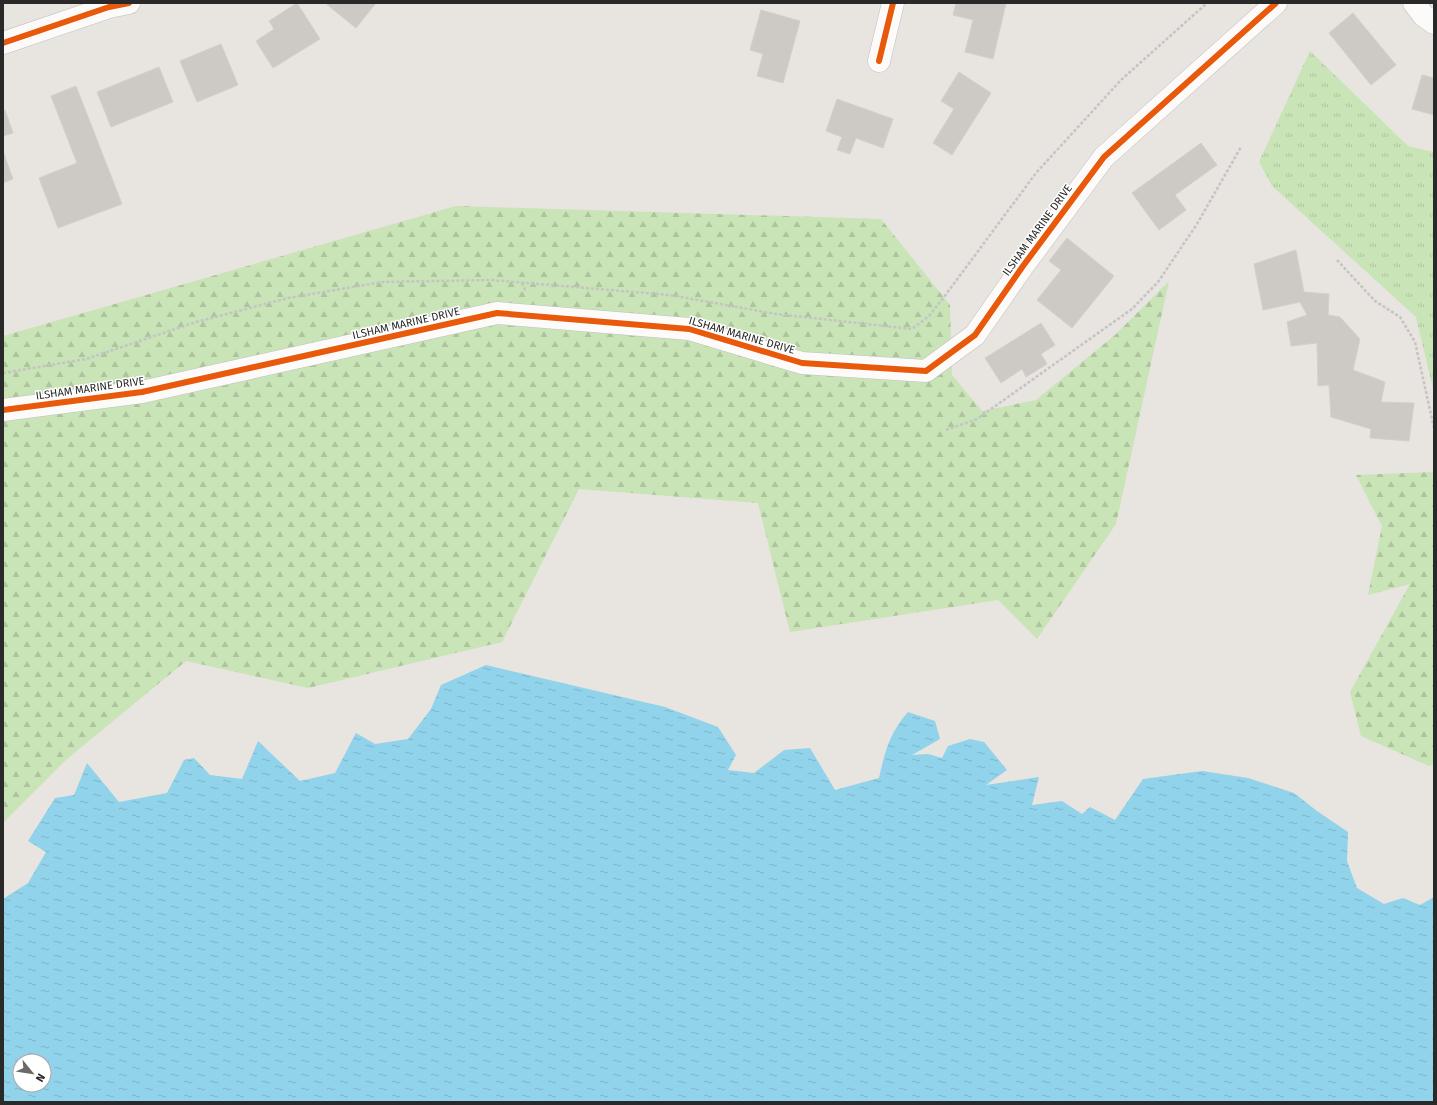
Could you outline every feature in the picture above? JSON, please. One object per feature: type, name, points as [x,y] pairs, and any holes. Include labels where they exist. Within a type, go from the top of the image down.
[{"type":"street","points":[[3,43],[109,7],[129,3]]},
{"type":"street","points":[[879,61],[893,3]]},
{"type":"street","name":"ILSHAM MARINE DRIVE","points":[[3,410],[142,392],[497,313],[689,329],[802,363],[926,371],[975,336],[1023,266],[1104,156],[1276,3]]},
{"type":"street","points":[[1414,3],[1423,15],[1434,23]]},
{"type":"path","points":[[3,373],[86,359],[196,322],[288,298],[382,282],[491,280],[670,295],[776,314],[912,329],[929,316],[1036,173],[1121,80],[1207,3]]},
{"type":"path","points":[[946,430],[978,419],[1132,309],[1162,275],[1197,224],[1241,147]]},
{"type":"path","points":[[1337,260],[1375,301],[1400,317],[1415,342],[1434,428]]},
{"type":"green space","points":[[1310,51],[1408,146],[1434,152],[1434,393],[1416,317],[1272,186],[1259,162]]},
{"type":"green space","points":[[456,206],[881,219],[950,305],[952,375],[982,411],[1036,400],[1115,335],[1169,281],[1116,524],[1037,639],[998,600],[790,632],[758,503],[579,489],[502,642],[308,688],[186,661],[67,759],[3,823],[3,336]]},
{"type":"green space","points":[[1434,472],[1434,764],[1429,766],[1361,736],[1350,692],[1410,584],[1368,595],[1382,526],[1356,475]]},
{"type":"water","points":[[486,665],[665,707],[718,727],[736,755],[728,770],[754,773],[784,750],[810,748],[835,790],[879,778],[892,735],[908,712],[935,721],[940,739],[912,755],[928,754],[942,758],[948,746],[970,739],[984,742],[1007,770],[986,785],[1039,777],[1032,805],[1062,801],[1082,814],[1090,807],[1115,820],[1143,779],[1202,771],[1248,778],[1294,793],[1348,832],[1347,861],[1357,888],[1384,904],[1403,898],[1420,905],[1434,897],[1434,1102],[3,1102],[3,899],[28,883],[46,852],[28,841],[55,798],[74,795],[87,763],[119,802],[167,793],[184,760],[194,758],[210,775],[242,779],[258,741],[300,781],[335,773],[356,733],[375,744],[408,739],[431,709],[441,685]]},
{"type":"building","points":[[297,3],[320,39],[273,68],[256,41],[274,29],[269,21]]},
{"type":"building","points":[[325,3],[376,3],[356,28]]},
{"type":"building","points":[[956,3],[1006,3],[993,59],[965,52],[973,20],[953,15]]},
{"type":"building","points":[[761,10],[800,21],[783,83],[757,76],[763,54],[750,50]]},
{"type":"building","points":[[1353,13],[1396,65],[1371,85],[1329,33]]},
{"type":"building","points":[[221,44],[238,85],[197,102],[180,61]]},
{"type":"building","points":[[159,67],[173,102],[111,127],[97,92]]},
{"type":"building","points":[[959,72],[991,93],[952,155],[933,143],[954,109],[941,101]]},
{"type":"building","points":[[1422,75],[1434,78],[1434,115],[1412,109]]},
{"type":"building","points":[[76,86],[122,204],[58,228],[39,178],[77,163],[51,96]]},
{"type":"building","points":[[837,99],[893,119],[883,148],[856,138],[850,154],[837,150],[842,137],[826,131]]},
{"type":"building","points":[[5,110],[13,133],[3,136],[3,111]]},
{"type":"building","points":[[1201,143],[1217,165],[1175,195],[1186,210],[1159,230],[1132,193]]},
{"type":"building","points":[[3,151],[13,179],[3,183]]},
{"type":"building","points":[[1067,238],[1114,276],[1072,328],[1037,300],[1061,270],[1049,261]]},
{"type":"building","points":[[1296,250],[1304,292],[1329,294],[1328,315],[1340,317],[1360,339],[1353,370],[1385,382],[1381,402],[1414,403],[1409,441],[1370,438],[1371,429],[1331,417],[1329,385],[1318,386],[1317,343],[1291,346],[1287,322],[1307,315],[1300,302],[1263,310],[1254,264]]},
{"type":"building","points":[[1041,323],[1055,345],[1041,354],[1047,364],[1026,377],[1022,369],[1001,383],[985,358]]},
{"type":"cycle path","points":[[3,43],[109,7],[129,3]]},
{"type":"cycle path","points":[[879,61],[893,3]]},
{"type":"cycle path","points":[[3,410],[142,392],[497,313],[689,329],[802,363],[926,371],[975,335],[1023,266],[1104,157],[1276,3]]}]
